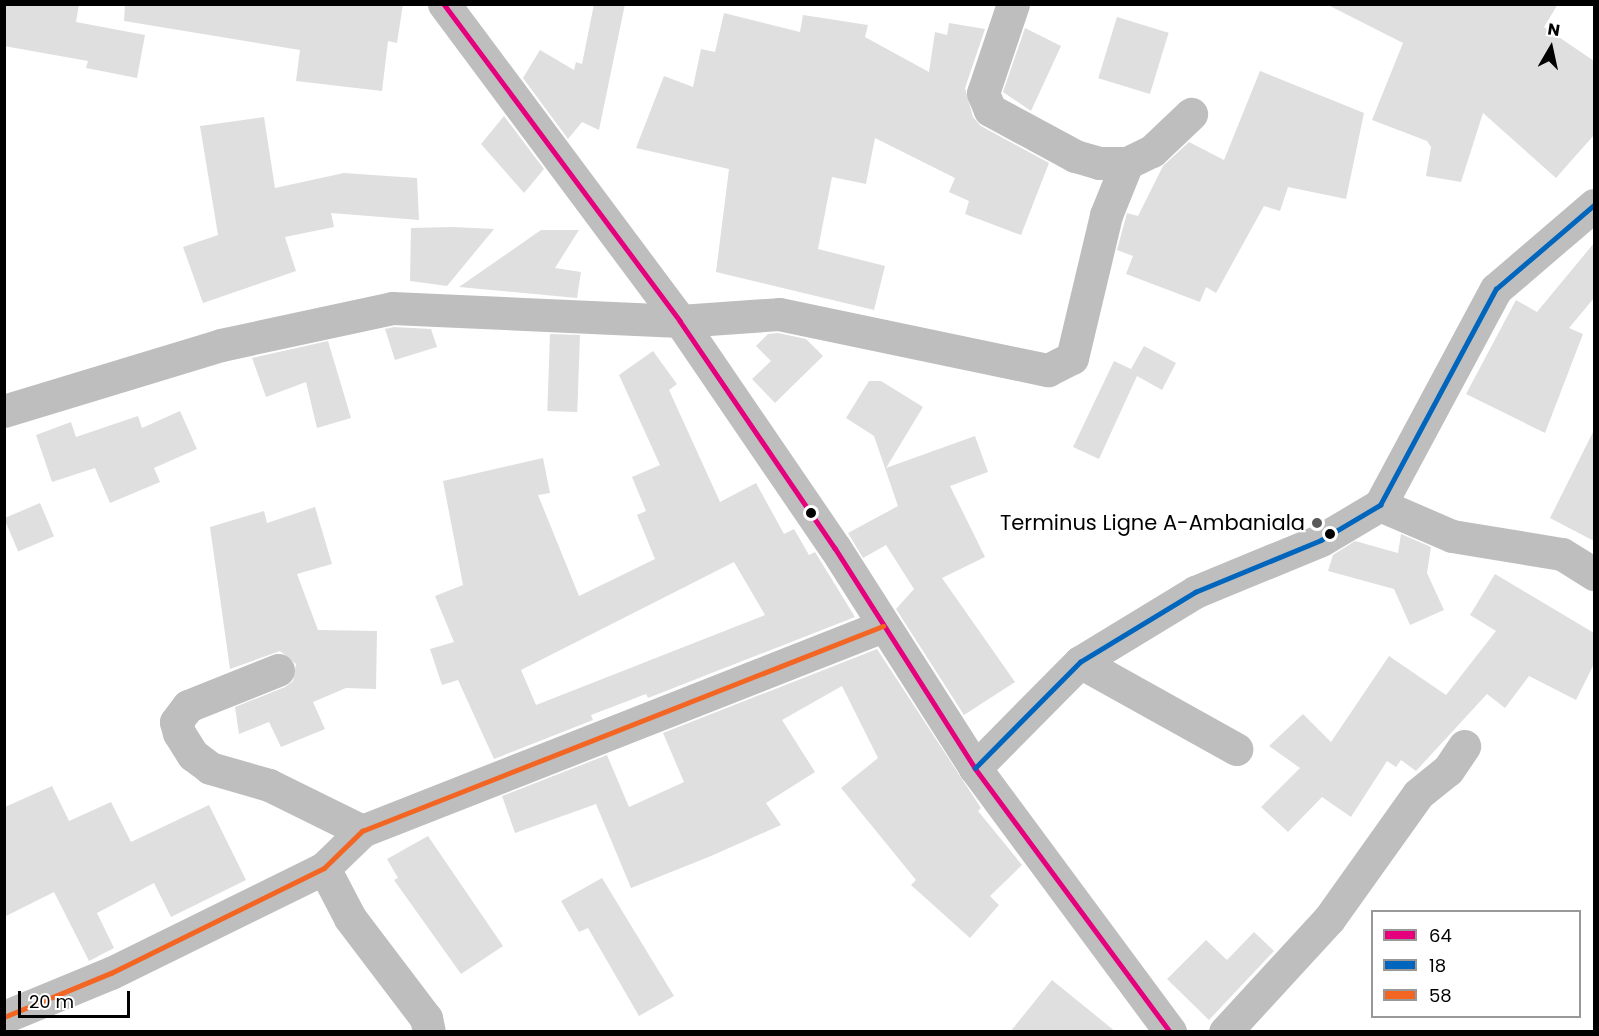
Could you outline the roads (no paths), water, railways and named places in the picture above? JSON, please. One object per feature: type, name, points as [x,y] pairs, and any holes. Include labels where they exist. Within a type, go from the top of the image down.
[{"type":"street","points":[[444,4],[680,321],[975,768],[1170,1032]]},
{"type":"street","points":[[1013,4],[983,93],[990,110],[1075,156],[1127,163],[1152,151],[1191,114]]},
{"type":"street","points":[[4,411],[221,345],[392,308],[680,321],[779,314],[1033,368],[1061,365],[1072,358],[1080,335],[1106,214],[1127,163]]},
{"type":"street","points":[[975,768],[1080,662],[1195,592],[1321,540],[1380,505],[1496,289],[1594,205]]},
{"type":"street","points":[[1380,505],[1452,536],[1562,554],[1594,574]]},
{"type":"street","points":[[4,1017],[111,973],[324,868],[362,831],[883,626]]},
{"type":"street","points":[[1080,662],[1236,749]]},
{"type":"street","points":[[278,670],[188,706],[176,722],[179,733],[193,755],[210,768],[269,785],[362,831]]},
{"type":"street","points":[[1225,1032],[1329,919],[1418,794],[1448,770],[1464,746]]},
{"type":"street","points":[[324,868],[350,918],[426,1018],[429,1032]]},
{"type":"place","name":"Terminus Ligne A-Ambaniala","points":[[1317,523]]}]
